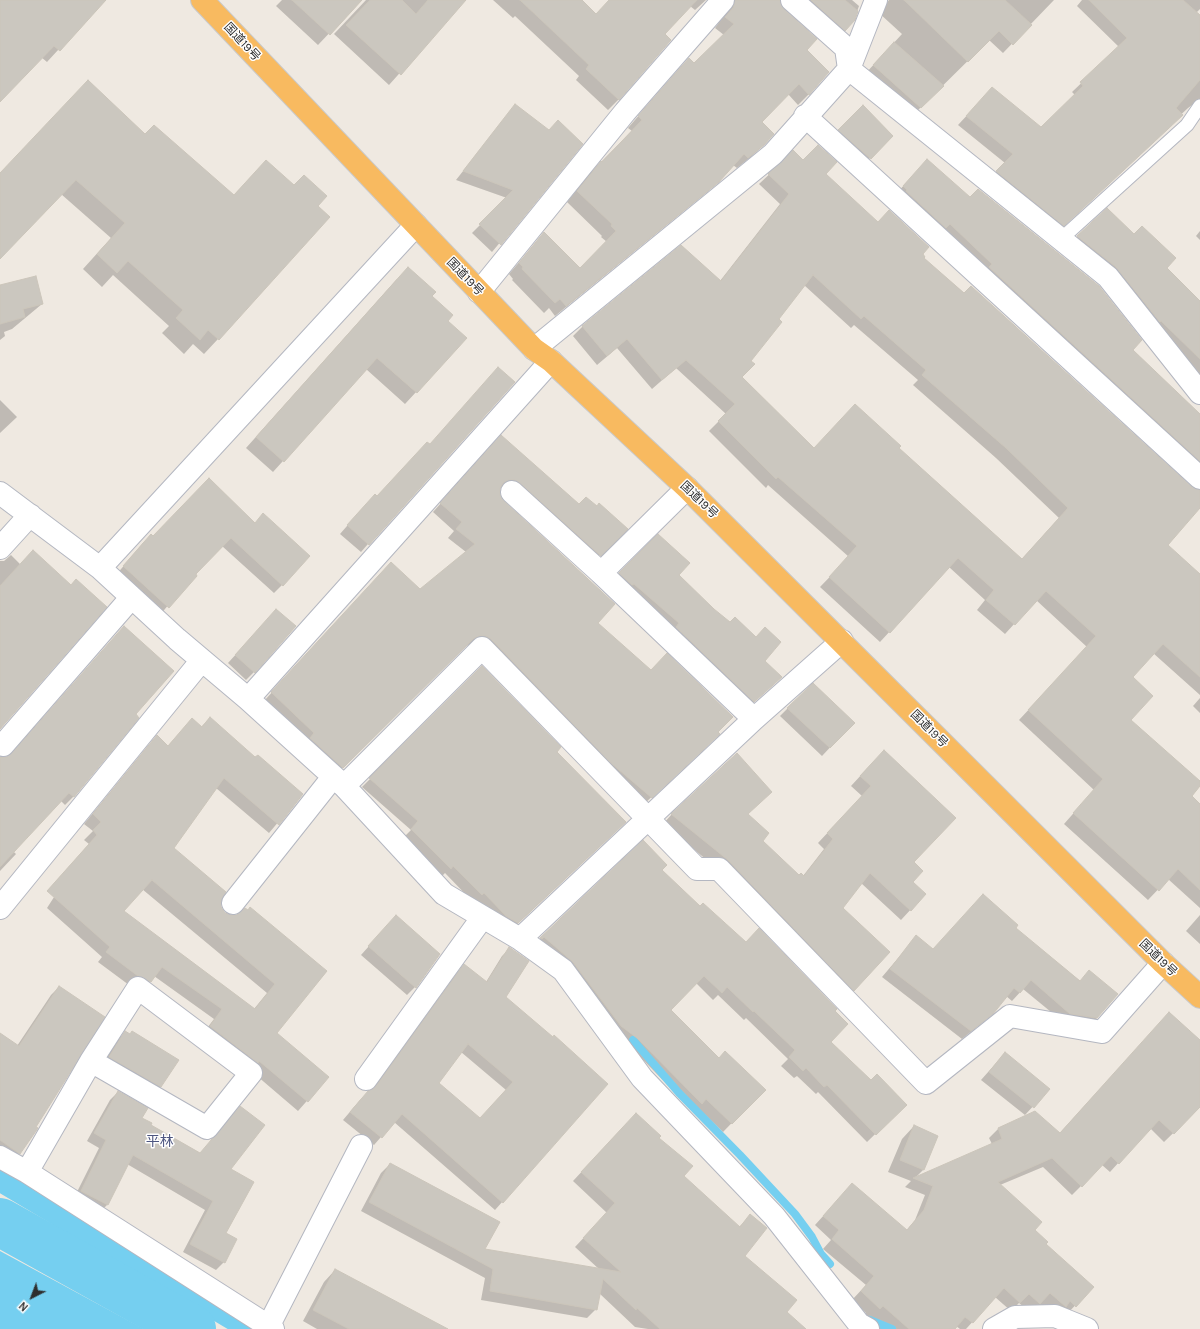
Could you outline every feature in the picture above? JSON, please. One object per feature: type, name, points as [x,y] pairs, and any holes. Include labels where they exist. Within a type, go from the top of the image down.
[{"type":"highway","name":"国道19号","points":[[202,0],[534,349],[551,361],[687,488],[1164,963],[1200,997]]},
{"type":"street","points":[[479,292],[625,112],[723,0]]},
{"type":"street","points":[[792,0],[846,48],[849,69],[1060,240],[1108,277],[1200,393]]},
{"type":"street","points":[[534,349],[773,154],[805,116],[849,69],[876,0]]},
{"type":"street","points":[[805,116],[1200,478]]},
{"type":"street","points":[[100,568],[416,225]]},
{"type":"street","points":[[248,700],[551,361]]},
{"type":"street","points":[[601,573],[687,488]]},
{"type":"street","points":[[512,492],[601,573],[754,719]]},
{"type":"street","points":[[0,493],[100,568],[131,598],[338,781],[444,894],[482,918],[520,939],[563,970],[642,1078],[774,1216],[859,1324],[868,1329]]},
{"type":"street","points":[[0,548],[30,515]]},
{"type":"street","points":[[3,745],[131,598]]},
{"type":"street","points":[[520,939],[754,719],[842,641]]},
{"type":"street","points":[[233,903],[338,781],[482,648],[697,869],[719,869],[926,1083],[1010,1016],[1102,1032],[1164,963]]},
{"type":"street","points":[[0,908],[202,660]]},
{"type":"street","points":[[366,1079],[482,918]]},
{"type":"street","points":[[27,1172],[91,1061],[138,988],[251,1073],[207,1128],[91,1061]]},
{"type":"street","points":[[0,1157],[27,1172],[271,1328],[361,1146]]},
{"type":"street","points":[[994,1329],[1015,1317],[1054,1316],[1087,1329]]},
{"type":"lane","points":[[1060,240],[1187,125],[1199,108]]},
{"type":"water","points":[[0,1251],[144,1329],[0,1329]]},
{"type":"building","points":[[0,0],[106,0],[60,51],[54,46],[0,102]]},
{"type":"building","points":[[292,0],[362,0],[330,35]]},
{"type":"building","points":[[370,0],[402,0],[416,14],[428,0],[466,0],[401,75],[346,25]]},
{"type":"building","points":[[520,0],[582,0],[596,14],[609,0],[697,0],[665,34],[671,40],[619,100],[586,69],[589,65]]},
{"type":"building","points":[[735,0],[780,0],[784,9],[817,39],[807,50],[829,72],[809,95],[799,84],[762,122],[774,134],[764,145],[748,158],[744,154],[719,182],[566,306],[560,299],[555,303],[522,269],[523,267],[519,263],[544,232],[580,268],[616,231],[611,226],[612,224],[577,191],[601,161],[602,162],[642,120],[638,116],[689,58],[694,63],[734,24],[725,17],[733,8]]},
{"type":"building","points":[[811,0],[845,0],[858,11],[855,20],[845,31]]},
{"type":"building","points":[[904,0],[1005,0],[1032,25],[1013,45],[999,31],[968,62]]},
{"type":"building","points":[[1089,0],[1183,0],[1200,15],[1200,80],[1176,108],[1183,115],[1064,226],[996,171],[1013,154],[966,116],[992,87],[1041,127],[1083,86],[1080,82],[1127,38]]},
{"type":"building","points":[[894,42],[944,86],[921,108],[873,65]]},
{"type":"building","points":[[88,80],[145,134],[154,125],[234,195],[266,160],[294,185],[304,175],[327,196],[318,206],[330,217],[219,340],[208,330],[200,340],[176,318],[183,310],[128,261],[117,273],[97,254],[125,223],[76,180],[0,259],[0,173]]},
{"type":"building","points":[[515,104],[549,130],[558,120],[583,144],[501,245],[479,224],[513,190],[463,171]]},
{"type":"building","points":[[863,105],[893,136],[871,159],[838,130]]},
{"type":"building","points":[[818,145],[837,162],[826,174],[878,222],[889,210],[929,247],[923,254],[925,257],[924,258],[964,293],[971,286],[1192,487],[1200,490],[1200,508],[1168,545],[1200,574],[1200,677],[1163,644],[1133,677],[1153,696],[1131,720],[1200,781],[1200,786],[1192,796],[1200,804],[1200,890],[1178,869],[1159,891],[1073,813],[1103,779],[1028,710],[1096,636],[1046,591],[1015,625],[986,600],[994,590],[958,558],[890,633],[829,577],[857,546],[778,477],[776,479],[718,421],[735,404],[686,360],[662,380],[627,339],[607,356],[582,326],[681,245],[721,281],[789,194],[768,174],[793,150],[803,160]],"holes":[[[813,275],[861,319],[864,316],[926,370],[922,375],[1006,448],[1068,508],[1022,559],[899,448],[901,446],[855,404],[814,448],[742,377],[755,364],[751,361],[782,322],[779,319]]]},
{"type":"building","points":[[927,159],[970,197],[978,189],[1099,286],[1142,340],[1133,350],[1200,414],[1200,461],[989,267],[992,264],[950,224],[946,228],[906,191],[907,190],[903,186]]},
{"type":"building","points":[[1107,208],[1134,234],[1142,226],[1176,258],[1167,268],[1200,301],[1200,359],[1161,321],[1160,322],[1116,267],[1077,236]]},
{"type":"building","points":[[408,267],[436,292],[432,296],[453,315],[448,321],[467,338],[417,393],[377,358],[284,462],[256,437]]},
{"type":"building","points":[[36,276],[43,304],[23,309],[25,317],[0,324],[0,285]]},
{"type":"building","points":[[498,367],[515,382],[369,545],[347,525],[375,494],[377,496],[427,442],[430,444]]},
{"type":"building","points":[[501,435],[579,504],[586,497],[597,506],[599,503],[628,529],[601,556],[520,483],[514,480],[509,480],[503,483],[500,489],[500,495],[504,501],[615,604],[598,623],[651,670],[667,653],[733,717],[718,732],[720,734],[652,798],[611,763],[491,639],[486,636],[479,636],[473,639],[343,768],[310,738],[314,733],[271,692],[391,562],[420,589],[475,544],[456,529],[462,522],[440,503]]},
{"type":"building","points":[[209,478],[255,523],[263,513],[310,556],[283,586],[231,538],[196,574],[197,576],[169,608],[123,566],[151,534],[153,536]]},
{"type":"building","points":[[658,534],[690,563],[679,575],[714,609],[730,622],[735,617],[756,637],[765,627],[781,642],[765,661],[782,677],[754,702],[676,627],[679,623],[619,573]]},
{"type":"building","points":[[33,550],[71,585],[76,579],[107,607],[0,729],[0,586]]},
{"type":"building","points":[[276,609],[296,626],[255,673],[235,655]]},
{"type":"building","points":[[124,626],[174,671],[136,714],[139,718],[74,797],[69,793],[0,867],[0,757],[7,757],[12,753]]},
{"type":"building","points":[[482,666],[561,747],[557,752],[626,822],[518,923],[506,916],[484,893],[482,895],[453,866],[451,869],[411,829],[418,821],[369,778]]},
{"type":"building","points":[[813,683],[855,723],[830,748],[787,708]]},
{"type":"building","points":[[210,717],[255,757],[258,755],[303,794],[279,825],[224,778],[174,848],[226,892],[221,902],[221,907],[225,913],[237,915],[245,908],[248,910],[250,907],[327,971],[277,1033],[329,1077],[308,1102],[259,1061],[258,1063],[210,1026],[222,1009],[162,967],[151,982],[138,976],[106,952],[110,947],[47,891],[97,835],[93,830],[101,822],[93,814],[157,735],[168,746],[192,718],[202,727]],"holes":[[[152,880],[275,984],[255,1009],[124,911]]]},
{"type":"building","points":[[884,750],[956,818],[914,862],[923,871],[913,882],[926,894],[911,911],[870,873],[843,908],[890,952],[854,991],[728,860],[671,814],[737,753],[772,792],[748,814],[769,833],[763,841],[799,875],[801,873],[804,876],[833,839],[827,833],[871,786],[860,776]]},
{"type":"building","points":[[643,840],[667,865],[662,870],[700,906],[703,903],[746,942],[759,928],[837,1009],[835,1011],[848,1024],[831,1042],[871,1080],[877,1074],[907,1105],[876,1135],[827,1085],[824,1087],[806,1068],[803,1071],[789,1057],[795,1050],[754,1011],[753,1012],[727,987],[722,993],[704,976],[671,1010],[719,1058],[725,1051],[766,1090],[732,1124],[706,1099],[702,1104],[637,1038],[621,1026],[573,962],[544,937],[542,939],[540,938]]},
{"type":"building","points":[[983,894],[1018,925],[1016,928],[1080,981],[1089,970],[1118,994],[1097,1018],[1070,1014],[1031,980],[1020,993],[1014,988],[993,1014],[971,1031],[890,969],[916,935],[933,949]]},
{"type":"building","points":[[396,915],[440,954],[416,988],[368,946]]},
{"type":"building","points":[[509,947],[529,961],[506,997],[553,1037],[554,1035],[608,1084],[503,1203],[402,1114],[382,1138],[350,1112],[368,1091],[376,1086],[464,964],[487,982]],"holes":[[[468,1044],[513,1082],[480,1118],[439,1083]]]},
{"type":"building","points":[[59,986],[105,1017],[36,1127],[38,1128],[20,1154],[0,1140],[0,1033],[19,1046]]},
{"type":"building","points":[[1169,1012],[1200,1040],[1200,1107],[1174,1134],[1159,1120],[1119,1164],[1111,1156],[1082,1187],[1052,1158],[998,1182],[1042,1222],[1035,1230],[1048,1242],[1046,1244],[1094,1287],[1076,1307],[1070,1301],[1066,1307],[1050,1293],[1040,1304],[1029,1294],[1020,1303],[1004,1288],[973,1323],[965,1317],[955,1329],[909,1329],[883,1306],[880,1309],[861,1291],[874,1276],[832,1239],[839,1230],[823,1216],[852,1183],[907,1230],[924,1210],[933,1186],[913,1178],[1002,1139],[998,1128],[1035,1111],[1060,1133]]},
{"type":"building","points":[[125,1031],[130,1034],[132,1031],[179,1060],[161,1087],[109,1057]]},
{"type":"building","points":[[1005,1052],[1050,1089],[1034,1108],[989,1072]]},
{"type":"building","points":[[118,1091],[148,1108],[142,1118],[152,1123],[151,1125],[200,1153],[240,1106],[265,1125],[231,1169],[254,1182],[226,1233],[237,1239],[225,1263],[190,1244],[213,1201],[133,1155],[108,1205],[81,1191],[106,1140],[94,1133]]},
{"type":"building","points":[[636,1113],[661,1136],[659,1138],[693,1166],[684,1176],[740,1227],[750,1214],[767,1228],[745,1256],[797,1300],[787,1312],[806,1329],[660,1329],[637,1308],[636,1310],[603,1279],[597,1310],[490,1291],[493,1269],[369,1202],[390,1163],[500,1222],[485,1249],[621,1272],[583,1238],[615,1203],[581,1172]]},
{"type":"building","points":[[914,1125],[938,1136],[924,1170],[900,1160]]},
{"type":"building","points":[[335,1269],[448,1329],[349,1329],[313,1310]]},
{"type":"waterway","points":[[633,1040],[679,1093],[795,1214],[812,1237],[821,1254],[830,1264]]},
{"type":"waterway","points":[[0,1177],[255,1329]]},
{"type":"waterway","points":[[0,1222],[192,1329]]},
{"type":"waterway","points":[[870,1320],[892,1329]]},
{"type":"district","name":"平林","points":[[160,1142]]}]
